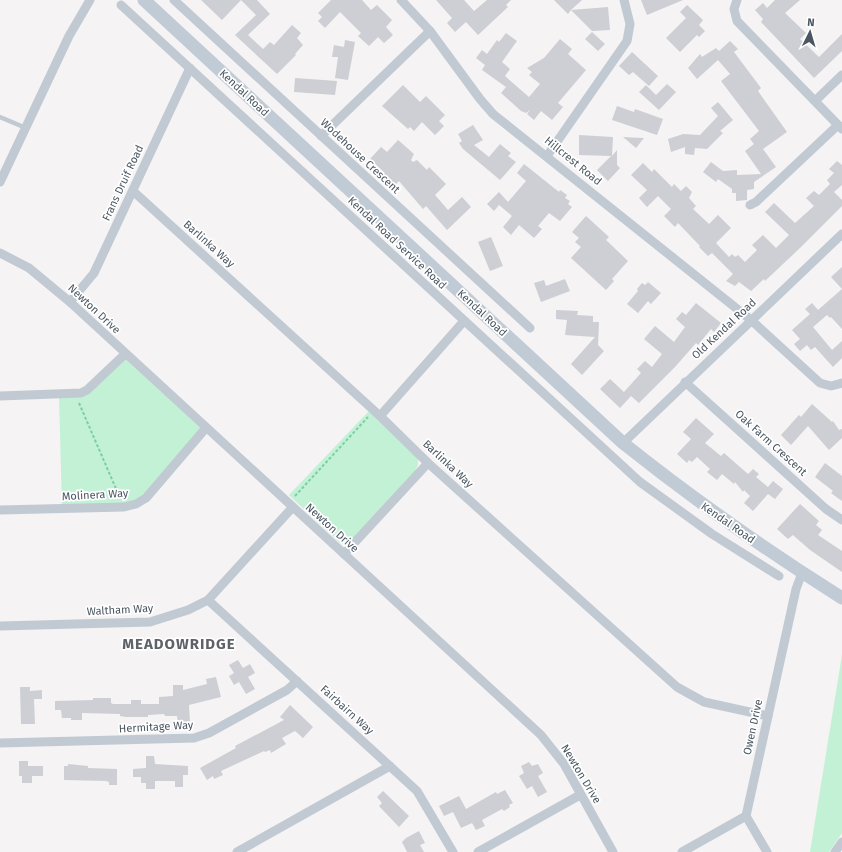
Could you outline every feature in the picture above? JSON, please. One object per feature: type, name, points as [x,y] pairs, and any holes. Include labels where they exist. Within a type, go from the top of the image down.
[{"type":"main road","name":"Kendal Road","points":[[144,0],[623,443],[696,500],[802,573],[842,598]]},
{"type":"street","points":[[0,182],[69,36],[90,0]]},
{"type":"street","name":"Wodehouse Crescent","points":[[174,0],[530,328]]},
{"type":"street","name":"Hillcrest Road","points":[[401,0],[430,31],[488,109],[751,320],[820,383],[831,386],[842,383]]},
{"type":"street","points":[[547,156],[627,41],[630,24],[624,0]]},
{"type":"street","points":[[737,0],[734,9],[737,21],[840,127],[756,202],[750,205]]},
{"type":"street","name":"Kendal Road Service Road","points":[[121,5],[464,321],[646,486],[712,534],[779,576]]},
{"type":"street","points":[[321,136],[430,31]]},
{"type":"street","name":"Frans Druif Road","points":[[70,302],[94,273],[190,68]]},
{"type":"street","points":[[815,101],[842,75]]},
{"type":"street","name":"Barlinka Way","points":[[133,191],[377,413],[428,463],[677,687],[704,702],[768,716]]},
{"type":"street","name":"Old Kendal Road","points":[[623,443],[685,382],[842,234]]},
{"type":"street","name":"Newton Drive","points":[[0,253],[29,268],[70,302],[205,429],[541,735],[564,764],[613,852]]},
{"type":"street","points":[[377,413],[464,321]]},
{"type":"street","points":[[0,396],[75,394],[87,390],[125,354]]},
{"type":"street","name":"Oak Farm Crescent","points":[[685,382],[826,509],[842,520]]},
{"type":"street","name":"Molinera Way","points":[[0,510],[124,507],[136,504],[146,498],[205,429]]},
{"type":"street","points":[[344,554],[428,463]]},
{"type":"street","name":"Waltham Way","points":[[0,626],[150,622],[188,610],[208,600],[290,506]]},
{"type":"street","name":"Owen Drive","points":[[746,816],[796,589],[802,573]]},
{"type":"street","name":"Fairbairn Way","points":[[208,600],[417,791],[453,852]]},
{"type":"street","name":"Hermitage Way","points":[[0,743],[194,738],[209,733],[287,690],[297,681]]},
{"type":"street","points":[[237,852],[390,766]]},
{"type":"street","points":[[478,852],[580,795]]},
{"type":"street","points":[[682,852],[746,816],[767,852]]},
{"type":"street","points":[[835,852],[842,842]]},
{"type":"lane","points":[[0,117],[26,128]]},
{"type":"path","points":[[75,394],[124,507]]},
{"type":"path","points":[[290,506],[377,413]]},
{"type":"green space","points":[[125,354],[205,428],[141,500],[124,506],[62,508],[59,396],[78,396]]},
{"type":"green space","points":[[374,410],[418,459],[418,465],[415,471],[352,541],[346,545],[341,544],[289,495],[368,412]]},
{"type":"green space","points":[[842,655],[842,833],[829,852],[810,852]]},
{"type":"building","points":[[201,0],[241,0],[222,20]]},
{"type":"building","points":[[241,0],[257,0],[270,14],[248,35],[263,49],[270,42],[274,45],[292,25],[301,33],[297,38],[303,45],[295,54],[296,55],[277,74],[235,35],[256,15]]},
{"type":"building","points":[[331,0],[362,0],[371,10],[377,5],[392,20],[386,27],[393,35],[384,43],[378,37],[369,46],[358,36],[361,33],[340,12],[325,28],[318,21],[322,17],[318,13]]},
{"type":"building","points":[[436,0],[464,0],[474,11],[487,0],[511,0],[506,5],[508,7],[478,35],[466,22],[455,32],[447,23],[452,18]]},
{"type":"building","points":[[554,0],[582,0],[568,14]]},
{"type":"building","points":[[641,0],[683,0],[647,15]]},
{"type":"building","points":[[775,0],[800,0],[785,13],[806,33],[800,39],[819,57],[842,34],[842,51],[814,78],[761,22],[763,19],[755,10],[763,3],[767,8]]},
{"type":"building","points":[[687,5],[703,20],[699,25],[705,31],[699,37],[697,35],[680,52],[666,38],[686,18],[680,12]]},
{"type":"building","points":[[608,7],[610,30],[592,31],[571,10]]},
{"type":"building","points":[[592,32],[605,44],[598,51],[585,39]]},
{"type":"building","points":[[506,33],[517,41],[502,62],[510,69],[505,76],[529,97],[540,84],[529,75],[532,72],[527,68],[544,58],[560,39],[572,49],[568,54],[586,70],[558,103],[563,107],[552,120],[541,111],[534,120],[527,114],[530,110],[526,113],[521,111],[501,93],[506,87],[482,70],[485,65],[476,58],[482,50],[487,54],[497,40],[499,42]]},
{"type":"building","points":[[345,40],[355,42],[348,80],[335,78],[338,57],[332,57],[334,45],[344,47]]},
{"type":"building","points":[[730,41],[738,49],[734,52],[761,88],[758,91],[787,132],[763,149],[776,167],[754,182],[754,189],[747,190],[747,200],[736,201],[736,193],[732,193],[732,189],[718,179],[716,182],[703,172],[711,162],[723,171],[737,170],[737,175],[761,174],[745,151],[754,144],[750,139],[759,131],[721,81],[730,74],[718,60],[697,79],[688,68],[700,54],[702,57],[716,48],[719,51]]},
{"type":"building","points":[[632,52],[658,76],[649,86],[633,72],[629,75],[619,66]]},
{"type":"building","points":[[295,78],[337,81],[335,95],[294,92]]},
{"type":"building","points":[[667,84],[676,92],[659,110],[639,92],[646,85],[656,95]]},
{"type":"building","points":[[403,85],[420,102],[426,96],[445,115],[439,121],[444,126],[435,135],[422,122],[414,131],[410,127],[408,129],[382,106]]},
{"type":"building","points":[[718,102],[733,120],[720,131],[723,133],[707,149],[695,148],[694,155],[685,154],[685,147],[671,152],[668,139],[683,134],[700,135],[718,116],[711,108]]},
{"type":"building","points":[[617,106],[634,112],[635,109],[663,119],[657,135],[612,120]]},
{"type":"building","points":[[473,125],[483,140],[474,145],[489,157],[500,144],[511,153],[508,156],[516,162],[500,180],[463,149],[459,143],[462,141],[458,134]]},
{"type":"building","points":[[579,135],[613,137],[612,156],[617,150],[617,165],[620,168],[608,181],[597,170],[611,156],[579,155]]},
{"type":"building","points":[[623,137],[644,138],[636,148]]},
{"type":"building","points":[[398,140],[414,154],[411,160],[413,162],[417,160],[427,170],[429,167],[446,184],[435,195],[448,210],[462,197],[471,207],[447,230],[426,206],[423,209],[399,181],[392,188],[380,178],[385,173],[370,159],[381,147],[387,152]]},
{"type":"building","points":[[837,161],[842,165],[842,185],[834,192],[842,200],[842,206],[765,281],[764,279],[751,291],[739,282],[735,286],[726,281],[733,274],[712,253],[708,256],[678,223],[675,227],[664,216],[671,209],[658,196],[647,207],[639,198],[647,190],[631,175],[643,163],[652,172],[654,169],[672,187],[674,184],[681,191],[686,186],[692,192],[689,198],[696,206],[693,209],[709,224],[718,215],[731,228],[716,243],[729,257],[732,254],[735,257],[738,255],[745,262],[757,250],[752,245],[763,235],[776,248],[789,235],[765,212],[774,203],[795,223],[814,206],[806,198],[814,191],[819,195],[830,184],[827,180],[834,173],[829,169]]},
{"type":"building","points":[[524,164],[559,192],[560,190],[567,195],[565,198],[570,201],[568,204],[572,207],[560,221],[549,213],[538,226],[542,229],[534,238],[519,225],[511,235],[503,227],[512,216],[499,205],[494,211],[487,204],[499,192],[508,202],[526,181],[517,173]]},
{"type":"building","points":[[586,216],[609,237],[606,240],[628,261],[612,279],[614,281],[606,290],[571,258],[581,247],[575,242],[579,238],[572,232]]},
{"type":"building","points":[[491,237],[503,266],[490,271],[478,242]]},
{"type":"building","points":[[842,267],[842,289],[831,277]]},
{"type":"building","points":[[565,279],[570,291],[541,302],[534,283],[544,280],[546,286]]},
{"type":"building","points":[[648,282],[661,293],[651,304],[648,301],[638,313],[627,304],[638,291],[637,289],[642,283],[645,285]]},
{"type":"building","points":[[842,289],[842,329],[831,317],[830,318],[827,315],[813,327],[832,350],[842,341],[842,358],[833,367],[815,347],[811,350],[807,345],[800,351],[794,344],[800,339],[792,330],[810,314],[805,309],[812,303],[818,310]]},
{"type":"building","points":[[696,303],[721,323],[714,332],[711,329],[698,345],[696,343],[675,367],[639,403],[631,396],[620,408],[600,389],[610,379],[624,392],[641,373],[637,369],[645,361],[652,367],[662,354],[644,339],[655,326],[674,342],[685,327],[676,319],[682,312],[686,315]]},
{"type":"building","points":[[556,310],[578,311],[577,315],[593,316],[593,322],[599,322],[598,345],[604,351],[582,375],[571,364],[595,337],[565,335],[567,320],[556,319]]},
{"type":"building","points":[[812,404],[832,422],[833,421],[839,430],[842,429],[842,438],[829,450],[808,426],[791,445],[781,435],[799,415],[801,417]]},
{"type":"building","points":[[696,418],[714,434],[705,443],[721,456],[724,453],[748,474],[753,469],[759,474],[756,477],[768,487],[773,481],[783,489],[775,499],[768,494],[753,511],[744,503],[750,496],[744,490],[743,492],[735,482],[734,484],[722,474],[717,480],[707,472],[710,469],[697,457],[692,462],[689,460],[687,463],[677,454],[691,439],[683,432]]},
{"type":"building","points":[[825,463],[842,476],[842,501],[831,493],[833,491],[815,477]]},
{"type":"building","points":[[800,504],[819,521],[816,525],[822,530],[818,535],[842,551],[842,572],[810,550],[793,535],[788,539],[777,529]]},
{"type":"building","points":[[238,660],[243,668],[250,664],[255,673],[248,677],[255,689],[246,694],[239,682],[234,685],[229,676],[234,673],[229,665]]},
{"type":"building","points":[[216,677],[221,697],[189,705],[190,723],[178,723],[177,716],[165,716],[164,714],[148,715],[148,717],[126,717],[120,716],[120,714],[82,713],[82,720],[71,720],[71,718],[62,718],[61,710],[55,710],[55,701],[93,700],[93,698],[111,698],[111,703],[113,704],[131,704],[131,700],[141,700],[141,704],[159,704],[159,697],[173,696],[173,685],[183,685],[183,690],[207,684],[206,679]]},
{"type":"building","points":[[20,687],[30,687],[30,691],[42,690],[42,699],[34,699],[35,724],[21,724]]},
{"type":"building","points":[[290,705],[313,727],[303,738],[295,731],[282,738],[286,744],[271,753],[270,750],[264,751],[221,771],[223,775],[214,779],[213,776],[207,780],[200,768],[236,748],[235,746],[284,720],[280,717]]},
{"type":"building","points":[[146,756],[154,756],[155,764],[188,766],[188,775],[183,775],[183,787],[175,787],[175,781],[155,781],[155,789],[146,789],[146,783],[141,783],[141,777],[133,777],[133,769],[146,768]]},
{"type":"building","points":[[19,761],[28,761],[28,766],[43,766],[43,776],[32,776],[32,783],[22,783],[22,776],[19,776]]},
{"type":"building","points":[[529,762],[532,766],[538,764],[543,773],[538,776],[547,792],[538,797],[532,786],[527,789],[519,776],[524,773],[521,766]]},
{"type":"building","points":[[68,764],[88,766],[88,768],[117,769],[117,785],[109,785],[109,782],[106,781],[64,780],[64,766],[68,766]]},
{"type":"building","points":[[505,790],[513,803],[504,811],[502,809],[482,820],[485,826],[476,830],[472,823],[461,828],[453,812],[444,816],[439,806],[459,796],[466,809],[496,792],[497,794]]},
{"type":"building","points":[[383,791],[409,816],[399,827],[379,806],[382,803],[377,797]]},
{"type":"building","points":[[419,831],[425,843],[420,845],[424,852],[407,852],[402,842]]},
{"type":"district","name":"MEADOWRIDGE","points":[[179,644]]}]
